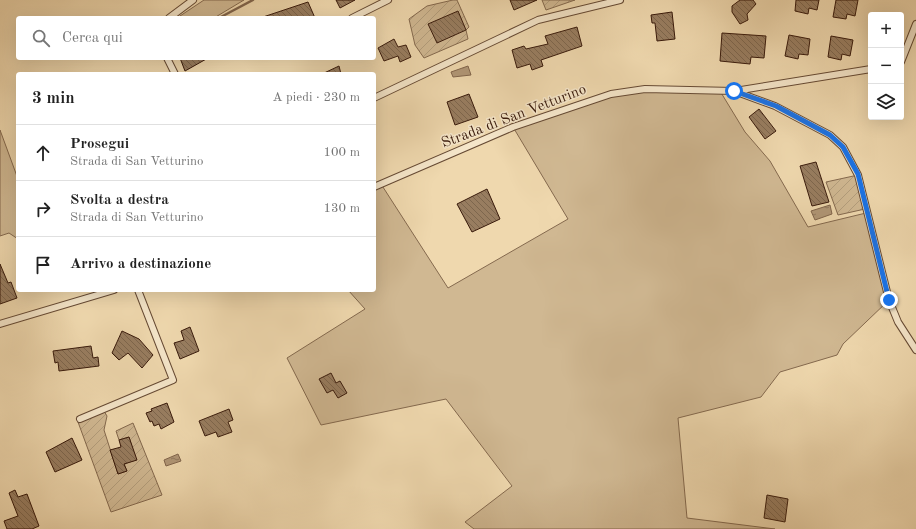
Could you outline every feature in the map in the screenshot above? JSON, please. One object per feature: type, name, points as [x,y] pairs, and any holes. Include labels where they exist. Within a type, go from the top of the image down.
[{"type":"street","points":[[172,16],[193,0]]},
{"type":"street","points":[[356,16],[388,0]]},
{"type":"street","points":[[376,97],[538,20],[620,0]]},
{"type":"street","points":[[904,54],[916,24]]},
{"type":"street","points":[[168,60],[174,72]]},
{"type":"street","points":[[734,91],[868,69]]},
{"type":"street","name":"Strada di San Vetturino","points":[[376,185],[513,127],[610,94],[645,89],[734,91],[776,106],[830,135],[843,147],[858,174],[889,300],[898,322],[916,350]]},
{"type":"street","points":[[0,324],[107,292]]},
{"type":"street","points":[[80,419],[173,380],[139,292]]},
{"type":"shaded area","points":[[204,0],[244,0],[217,16],[180,16]]},
{"type":"shaded area","points":[[457,0],[469,27],[466,30],[468,39],[424,58],[415,45],[409,19],[427,6]]},
{"type":"shaded area","points":[[542,0],[575,0],[546,10]]},
{"type":"shaded area","points":[[645,89],[720,91],[745,132],[770,161],[808,227],[866,213],[889,300],[843,344],[837,355],[780,372],[761,397],[678,418],[687,518],[775,529],[474,529],[465,522],[512,486],[446,399],[321,425],[287,358],[365,309],[350,292],[376,292],[376,186],[381,184],[448,288],[568,219],[513,127],[572,106]]},
{"type":"shaded area","points":[[0,130],[16,174],[16,238],[9,233],[0,236]]},
{"type":"shaded area","points":[[858,175],[865,209],[838,215],[826,182]]},
{"type":"shaded area","points":[[104,411],[107,416],[104,430],[118,474],[127,471],[124,464],[136,460],[129,437],[119,440],[116,431],[133,423],[162,495],[111,512],[78,422]]},
{"type":"water","points":[[468,66],[471,75],[453,77],[451,72]]},
{"type":"water","points":[[830,205],[832,214],[815,220],[811,211]]},
{"type":"water","points":[[178,454],[181,461],[166,466],[164,460]]},
{"type":"building","points":[[336,0],[355,0],[340,8]]},
{"type":"building","points":[[510,0],[537,0],[514,10]]},
{"type":"building","points":[[740,0],[753,0],[756,4],[747,14],[748,20],[740,24],[732,12],[732,6]]},
{"type":"building","points":[[796,0],[819,0],[817,10],[809,8],[808,14],[795,11]]},
{"type":"building","points":[[836,0],[858,0],[855,16],[847,14],[846,19],[833,17]]},
{"type":"building","points":[[308,2],[314,16],[266,16]]},
{"type":"building","points":[[458,11],[466,30],[437,43],[428,24]]},
{"type":"building","points":[[672,12],[675,39],[657,41],[655,23],[652,23],[651,15]]},
{"type":"building","points":[[577,27],[582,46],[541,60],[543,66],[532,70],[530,64],[517,68],[512,50],[524,46],[526,49],[548,44],[545,36]]},
{"type":"building","points":[[722,33],[766,36],[764,58],[751,57],[750,64],[720,61]]},
{"type":"building","points":[[789,35],[810,39],[808,55],[799,54],[798,59],[785,56]]},
{"type":"building","points":[[831,36],[853,40],[850,56],[842,54],[841,60],[828,57]]},
{"type":"building","points":[[394,39],[398,47],[406,45],[411,57],[400,62],[398,56],[384,61],[378,48]]},
{"type":"building","points":[[181,60],[204,60],[185,71]]},
{"type":"building","points":[[339,66],[340,72],[326,72]]},
{"type":"building","points":[[469,94],[478,117],[455,125],[447,102]]},
{"type":"building","points":[[759,109],[776,131],[765,139],[749,117]]},
{"type":"building","points":[[816,162],[829,202],[812,206],[800,166]]},
{"type":"building","points":[[487,189],[500,219],[472,232],[457,204]]},
{"type":"building","points":[[0,264],[8,283],[11,282],[17,298],[0,304]]},
{"type":"building","points":[[190,327],[199,351],[180,359],[174,343],[184,340],[181,331]]},
{"type":"building","points":[[122,331],[139,339],[153,355],[142,368],[128,353],[119,360],[112,353]]},
{"type":"building","points":[[91,346],[93,358],[98,357],[99,366],[59,371],[58,362],[55,363],[53,351]]},
{"type":"building","points":[[331,373],[336,383],[340,381],[347,393],[338,398],[333,390],[327,393],[319,379]]},
{"type":"building","points":[[167,403],[174,422],[161,429],[159,424],[154,426],[152,421],[150,422],[146,413],[152,411],[151,409]]},
{"type":"building","points":[[229,409],[233,420],[228,422],[232,432],[218,437],[216,432],[205,436],[199,421]]},
{"type":"building","points":[[129,437],[137,460],[124,464],[127,471],[118,474],[110,450],[121,447],[119,440]]},
{"type":"building","points":[[72,438],[82,460],[55,472],[46,452]]},
{"type":"building","points":[[15,490],[18,497],[27,494],[39,526],[32,529],[7,529],[4,521],[18,516],[9,493]]},
{"type":"building","points":[[767,495],[788,499],[785,522],[764,518]]},
{"type":"waterway","points":[[223,16],[253,0]]},
{"type":"route","points":[[734,91],[776,106],[830,135],[843,147],[858,174],[866,213],[889,300]]}]
